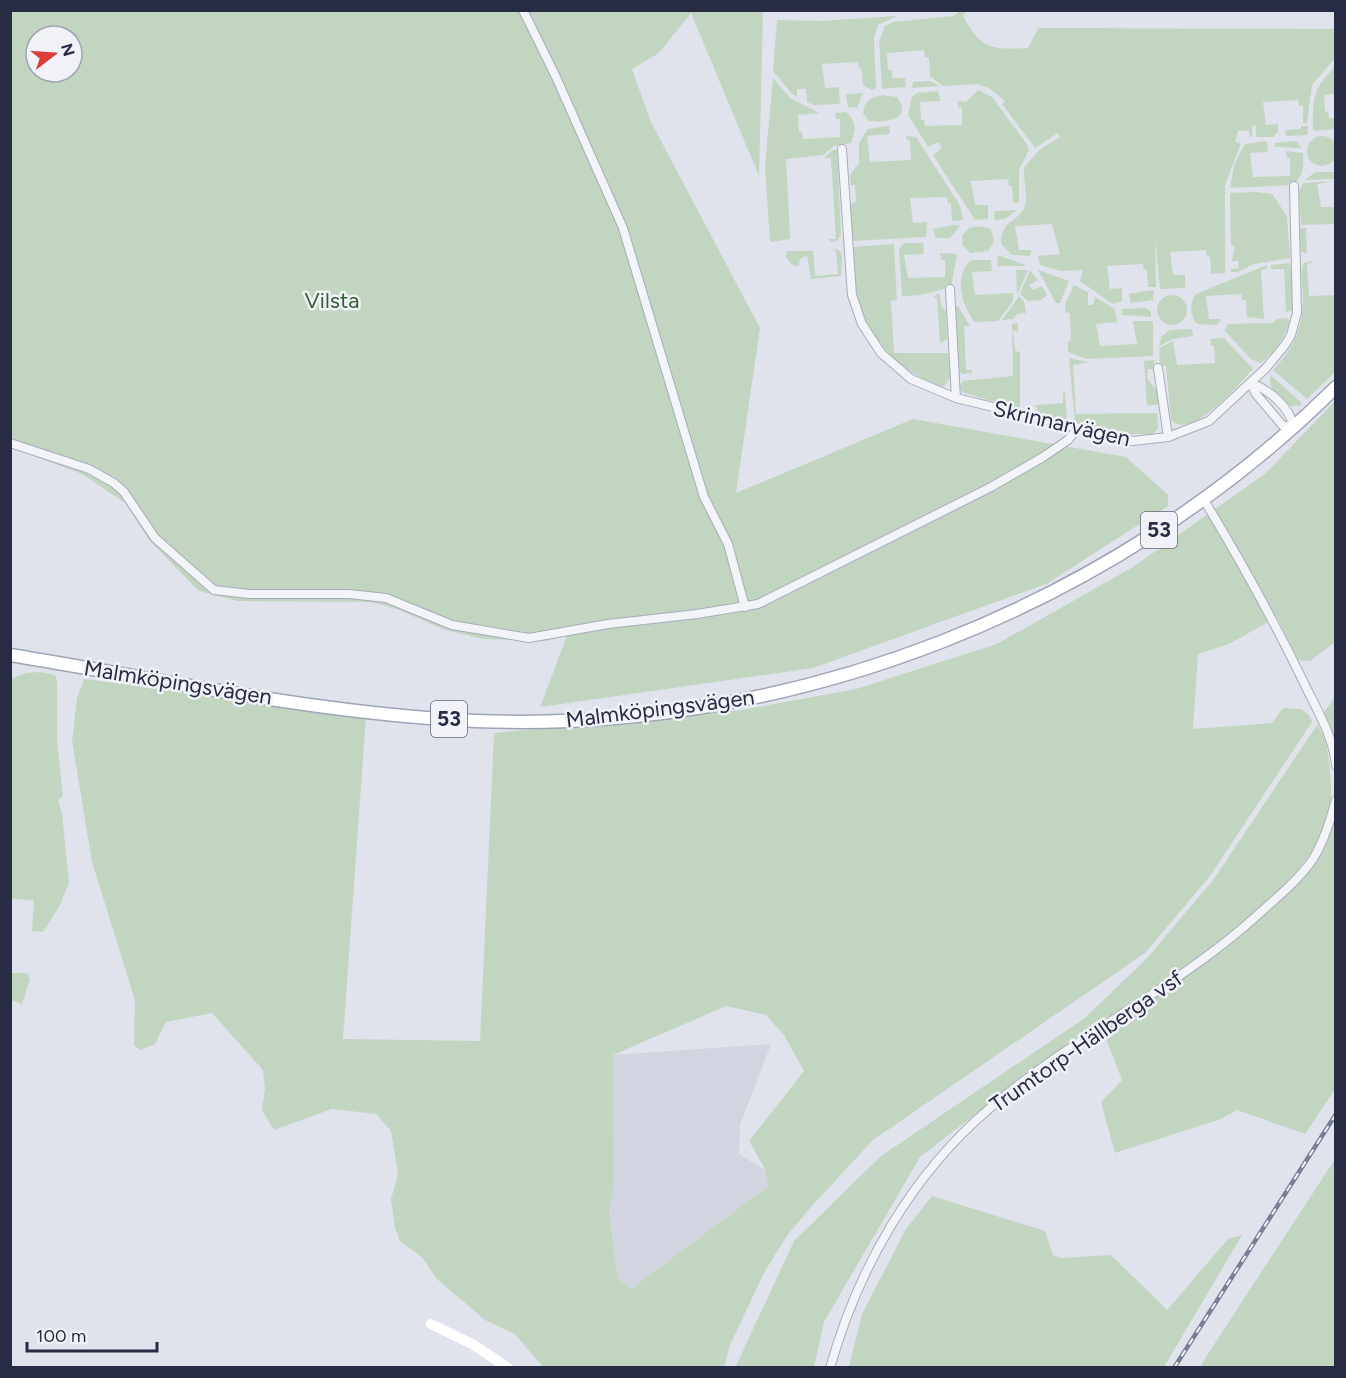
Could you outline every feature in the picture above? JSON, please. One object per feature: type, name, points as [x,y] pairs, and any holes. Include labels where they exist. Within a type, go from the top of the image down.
[{"type":"main road","name":"Malmköpingsvägen","points":[[10,655],[308,703],[429,718],[478,721],[574,720],[698,707],[823,680],[935,645],[1007,614],[1075,580],[1204,500],[1293,426],[1335,387]]},
{"type":"street","points":[[523,10],[556,77],[623,228],[704,498],[728,544],[745,607]]},
{"type":"street","name":"Skrinnarvägen","points":[[842,149],[849,281],[862,324],[881,353],[896,367],[932,389],[956,398],[1133,441],[1168,437],[1209,421],[1276,358],[1296,323],[1294,186]]},
{"type":"street","points":[[950,289],[956,398]]},
{"type":"street","points":[[1158,368],[1168,437]]},
{"type":"street","points":[[1251,383],[1264,388],[1291,416],[1293,426],[1283,426],[1256,394],[1251,383]]},
{"type":"street","points":[[10,443],[89,470],[114,483],[124,492],[142,521],[162,544],[208,587],[223,592],[287,596],[349,594],[386,598],[452,625],[529,638],[608,624],[745,607],[774,597],[873,544],[991,487],[1043,457],[1068,440],[1077,429]]},
{"type":"street","points":[[1204,500],[1252,579],[1277,628],[1324,724],[1332,745],[1335,765]]},
{"type":"street","name":"Trumtorp-Hällberga vsf","points":[[830,1368],[849,1311],[885,1236],[941,1154],[1017,1086],[1230,940],[1255,918],[1312,861],[1326,832],[1335,800]]},
{"type":"street","points":[[431,1324],[474,1345],[508,1368]]},
{"type":"shaded area","points":[[771,1044],[740,1125],[739,1154],[765,1170],[768,1186],[631,1289],[618,1279],[609,1211],[614,1185],[613,1055]]},
{"type":"green space","points":[[961,10],[966,11],[963,16],[976,35],[988,45],[996,47],[1028,48],[1038,28],[1335,29],[1335,58],[1312,85],[1307,123],[1303,123],[1303,106],[1299,106],[1298,100],[1263,102],[1266,125],[1278,124],[1278,131],[1273,137],[1256,137],[1256,125],[1252,126],[1252,137],[1250,137],[1249,130],[1238,131],[1235,142],[1241,143],[1225,185],[1225,273],[1211,274],[1210,257],[1207,256],[1206,250],[1170,252],[1173,275],[1185,275],[1185,288],[1160,289],[1155,238],[1156,287],[1148,287],[1147,270],[1144,270],[1143,264],[1107,266],[1110,289],[1122,288],[1122,301],[1113,304],[1080,281],[1083,270],[1061,271],[1040,265],[1038,256],[1060,254],[1052,224],[1015,226],[1019,250],[1032,250],[1030,256],[1012,255],[1001,244],[1001,236],[1006,226],[1024,208],[1026,199],[1024,168],[1038,151],[1060,137],[1058,133],[1035,148],[1002,104],[1005,101],[989,88],[977,84],[943,86],[930,76],[929,58],[925,57],[924,50],[887,53],[888,70],[892,70],[892,78],[905,78],[906,87],[882,89],[879,42],[885,26],[893,22],[954,16]]},
{"type":"green space","name":"Vilsta","points":[[10,11],[763,11],[759,176],[691,13],[659,53],[632,69],[651,122],[760,328],[736,493],[913,419],[1126,457],[1168,495],[1168,506],[1046,584],[813,668],[540,707],[567,636],[545,641],[484,639],[445,630],[399,610],[371,602],[237,601],[199,591],[149,540],[125,503],[82,474],[11,447]]},
{"type":"green space","points":[[897,16],[878,25],[874,38],[876,88],[872,90],[863,85],[862,69],[859,68],[858,62],[822,64],[825,88],[839,87],[840,104],[814,105],[807,102],[806,89],[797,89],[797,97],[773,72],[777,20],[821,21]]},
{"type":"green space","points":[[1335,67],[1335,94],[1324,95],[1325,111],[1328,112],[1329,118],[1335,118],[1335,129],[1316,131],[1313,129],[1315,95],[1322,81]]},
{"type":"green space","points":[[773,78],[790,98],[819,113],[798,115],[799,132],[802,132],[803,139],[840,137],[840,119],[836,119],[835,113],[846,112],[854,123],[855,130],[851,143],[834,146],[823,155],[786,159],[790,239],[770,242],[765,166]]},
{"type":"green space","points":[[930,81],[939,86],[912,88],[913,82]]},
{"type":"green space","points":[[978,90],[992,97],[1029,150],[1019,170],[1019,203],[1013,203],[1012,186],[1009,186],[1008,179],[971,181],[975,205],[988,205],[988,219],[975,220],[933,155],[942,148],[938,142],[928,147],[908,115],[912,97],[917,93],[938,91],[941,101],[920,102],[921,120],[924,120],[925,126],[962,125],[962,108],[958,107],[958,101],[966,102]]},
{"type":"green space","points":[[863,93],[857,108],[848,107],[846,94]]},
{"type":"green space","points":[[882,95],[897,97],[902,110],[900,115],[889,120],[869,121],[863,113],[865,105],[871,99]]},
{"type":"green space","points":[[889,126],[890,134],[867,136],[870,162],[911,160],[910,140],[907,140],[906,136],[916,137],[959,204],[964,220],[952,221],[951,203],[948,203],[947,197],[910,198],[913,223],[927,222],[926,237],[852,241],[849,204],[856,202],[855,185],[851,185],[850,175],[859,163],[859,143],[868,129]]},
{"type":"green space","points":[[1301,126],[1308,126],[1307,135],[1287,136],[1285,134],[1285,130],[1301,129]]},
{"type":"green space","points":[[1322,136],[1328,137],[1336,145],[1336,157],[1328,165],[1322,166],[1316,165],[1308,157],[1307,151],[1308,145],[1316,137]]},
{"type":"green space","points":[[1267,141],[1268,152],[1250,153],[1253,177],[1290,176],[1290,158],[1287,158],[1286,151],[1303,153],[1303,167],[1299,178],[1292,185],[1230,188],[1234,165],[1245,144]]},
{"type":"green space","points":[[1296,141],[1302,148],[1275,147],[1275,143]]},
{"type":"green space","points":[[833,150],[837,150],[841,234],[837,241],[831,242],[829,239],[836,239],[831,158],[824,158]]},
{"type":"green space","points":[[1315,172],[1335,172],[1335,179],[1305,180]]},
{"type":"green space","points":[[1335,181],[1317,184],[1321,207],[1335,207],[1335,224],[1301,225],[1299,191],[1303,183]]},
{"type":"green space","points":[[1230,193],[1272,194],[1287,216],[1290,258],[1254,264],[1238,272],[1231,272],[1231,269],[1239,268],[1238,261],[1232,261],[1235,246],[1231,246]]},
{"type":"green space","points":[[1017,210],[1005,219],[995,220],[994,211]]},
{"type":"green space","points":[[960,226],[950,238],[936,238],[933,229]]},
{"type":"green space","points":[[979,226],[991,229],[994,241],[988,251],[970,253],[963,245],[962,236],[969,228]]},
{"type":"green space","points":[[1299,228],[1306,228],[1307,253],[1301,252]]},
{"type":"green space","points":[[904,243],[923,243],[924,254],[904,255],[908,278],[945,277],[945,260],[941,260],[940,253],[957,254],[951,287],[902,296],[899,249]]},
{"type":"green space","points":[[894,244],[897,300],[891,301],[894,353],[948,353],[951,377],[944,386],[939,387],[899,362],[884,348],[864,314],[854,272],[852,247]]},
{"type":"green space","points":[[831,249],[838,250],[842,254],[841,276],[811,279],[807,256],[801,258],[798,266],[792,265],[786,257],[787,251],[813,251],[815,276],[838,274],[836,251]]},
{"type":"green space","points":[[998,255],[1025,265],[1025,266],[997,266]]},
{"type":"green space","points":[[971,260],[991,260],[992,271],[972,272],[975,295],[1013,293],[1013,301],[998,321],[975,322],[966,308],[961,283],[965,267]]},
{"type":"green space","points":[[1312,261],[1307,264],[1309,296],[1335,295],[1336,371],[1307,399],[1273,370],[1287,354],[1296,337],[1303,308],[1301,275],[1304,263]]},
{"type":"green space","points":[[1289,263],[1292,270],[1292,311],[1286,312],[1284,269],[1271,269],[1271,265]]},
{"type":"green space","points":[[1267,265],[1267,269],[1261,270],[1264,319],[1247,317],[1246,300],[1242,300],[1241,294],[1206,296],[1209,319],[1221,319],[1216,325],[1197,324],[1191,309],[1196,294]]},
{"type":"green space","points":[[1016,270],[1028,270],[1018,293],[1017,292]]},
{"type":"green space","points":[[1030,270],[1038,280],[1029,285],[1033,290],[1042,286],[1047,295],[1041,300],[1028,301],[1020,294]]},
{"type":"green space","points":[[1038,270],[1069,281],[1060,303],[1056,303]]},
{"type":"green space","points":[[1074,285],[1088,292],[1088,305],[1093,305],[1095,297],[1115,309],[1117,322],[1096,324],[1100,346],[1137,344],[1133,321],[1151,321],[1153,322],[1153,356],[1087,359],[1068,352],[1068,342],[1071,340],[1070,313],[1065,312],[1065,304]]},
{"type":"green space","points":[[1154,290],[1153,300],[1131,303],[1129,294]]},
{"type":"green space","points":[[939,293],[941,305],[946,312],[947,339],[940,343],[937,298],[933,297]]},
{"type":"green space","points":[[1172,295],[1182,300],[1187,310],[1182,320],[1172,325],[1162,320],[1157,310],[1162,300]]},
{"type":"green space","points":[[1019,296],[1024,302],[1026,313],[1017,314],[1013,319],[1002,320]]},
{"type":"green space","points":[[958,306],[970,326],[964,326],[966,370],[972,370],[972,373],[962,374],[959,369],[955,307]]},
{"type":"green space","points":[[1146,308],[1151,312],[1151,317],[1122,315],[1122,309]]},
{"type":"green space","points":[[1287,318],[1290,321],[1282,339],[1261,363],[1251,359],[1224,330],[1227,324],[1272,323],[1278,319]]},
{"type":"green space","points":[[1018,323],[1018,332],[1013,330],[1015,351],[1020,352],[1020,410],[962,392],[960,387],[963,381],[1013,376],[1012,324]]},
{"type":"green space","points":[[1192,329],[1193,336],[1173,339],[1159,346],[1161,337],[1170,330]]},
{"type":"green space","points":[[1224,338],[1253,369],[1214,408],[1190,423],[1179,425],[1171,420],[1166,366],[1160,366],[1159,348],[1173,341],[1177,365],[1215,363],[1214,346],[1211,346],[1210,339]]},
{"type":"green space","points":[[1069,358],[1088,362],[1073,365],[1076,414],[1157,413],[1158,428],[1153,434],[1127,434],[1075,422]]},
{"type":"green space","points":[[1154,360],[1155,369],[1148,369],[1147,378],[1158,392],[1159,404],[1147,406],[1144,361]]},
{"type":"green space","points":[[1270,375],[1301,402],[1301,405],[1288,407],[1272,389]]},
{"type":"green space","points":[[1065,392],[1067,421],[1040,415],[1035,405],[1063,403]]},
{"type":"green space","points":[[1335,401],[1335,642],[1310,661],[1298,660],[1277,617],[1229,644],[1198,654],[1193,729],[1272,723],[1283,708],[1301,709],[1309,715],[1312,722],[1210,876],[1145,953],[873,1140],[810,1208],[786,1237],[765,1271],[730,1345],[724,1367],[543,1367],[515,1334],[485,1320],[437,1279],[422,1257],[400,1241],[395,1228],[391,1199],[398,1174],[391,1131],[376,1114],[332,1109],[274,1130],[262,1110],[265,1089],[263,1070],[212,1013],[166,1022],[155,1044],[140,1050],[134,1045],[135,1000],[92,862],[72,741],[77,698],[84,679],[366,716],[343,1039],[480,1041],[494,733],[741,710],[856,689],[997,644],[1133,567],[1266,473]],"holes":[[[726,1006],[766,1015],[784,1035],[804,1071],[749,1141],[765,1169],[768,1186],[631,1289],[618,1279],[609,1211],[614,1185],[613,1055]]]},
{"type":"green space","points":[[40,672],[55,675],[57,681],[57,740],[63,796],[58,800],[62,813],[69,883],[60,905],[43,932],[32,931],[34,900],[10,899],[11,679],[26,673]]},
{"type":"green space","points":[[1335,697],[1335,740],[1324,712]]},
{"type":"green space","points":[[1317,725],[1323,735],[1328,754],[1331,804],[1318,840],[1298,870],[1271,899],[1239,927],[1171,976],[1111,1015],[1094,1023],[920,1157],[824,1322],[814,1367],[735,1368],[794,1241],[881,1156],[1085,1018],[1148,957],[1214,879]]},
{"type":"green space","points":[[1335,819],[1335,1089],[1305,1134],[1237,1110],[1221,1119],[1115,1153],[1101,1102],[1122,1080],[1103,1031],[1201,965],[1269,911],[1297,882],[1320,851]]},
{"type":"green space","points":[[11,973],[27,973],[30,979],[22,1004],[11,1000]]},
{"type":"green space","points":[[1335,1159],[1335,1367],[1200,1367],[1206,1357]]},
{"type":"green space","points":[[932,1196],[1045,1231],[1053,1255],[1061,1258],[1111,1255],[1167,1310],[1228,1239],[1242,1235],[1164,1367],[849,1367],[862,1314],[906,1229]]},
{"type":"railway","points":[[1174,1368],[1336,1114]]}]
